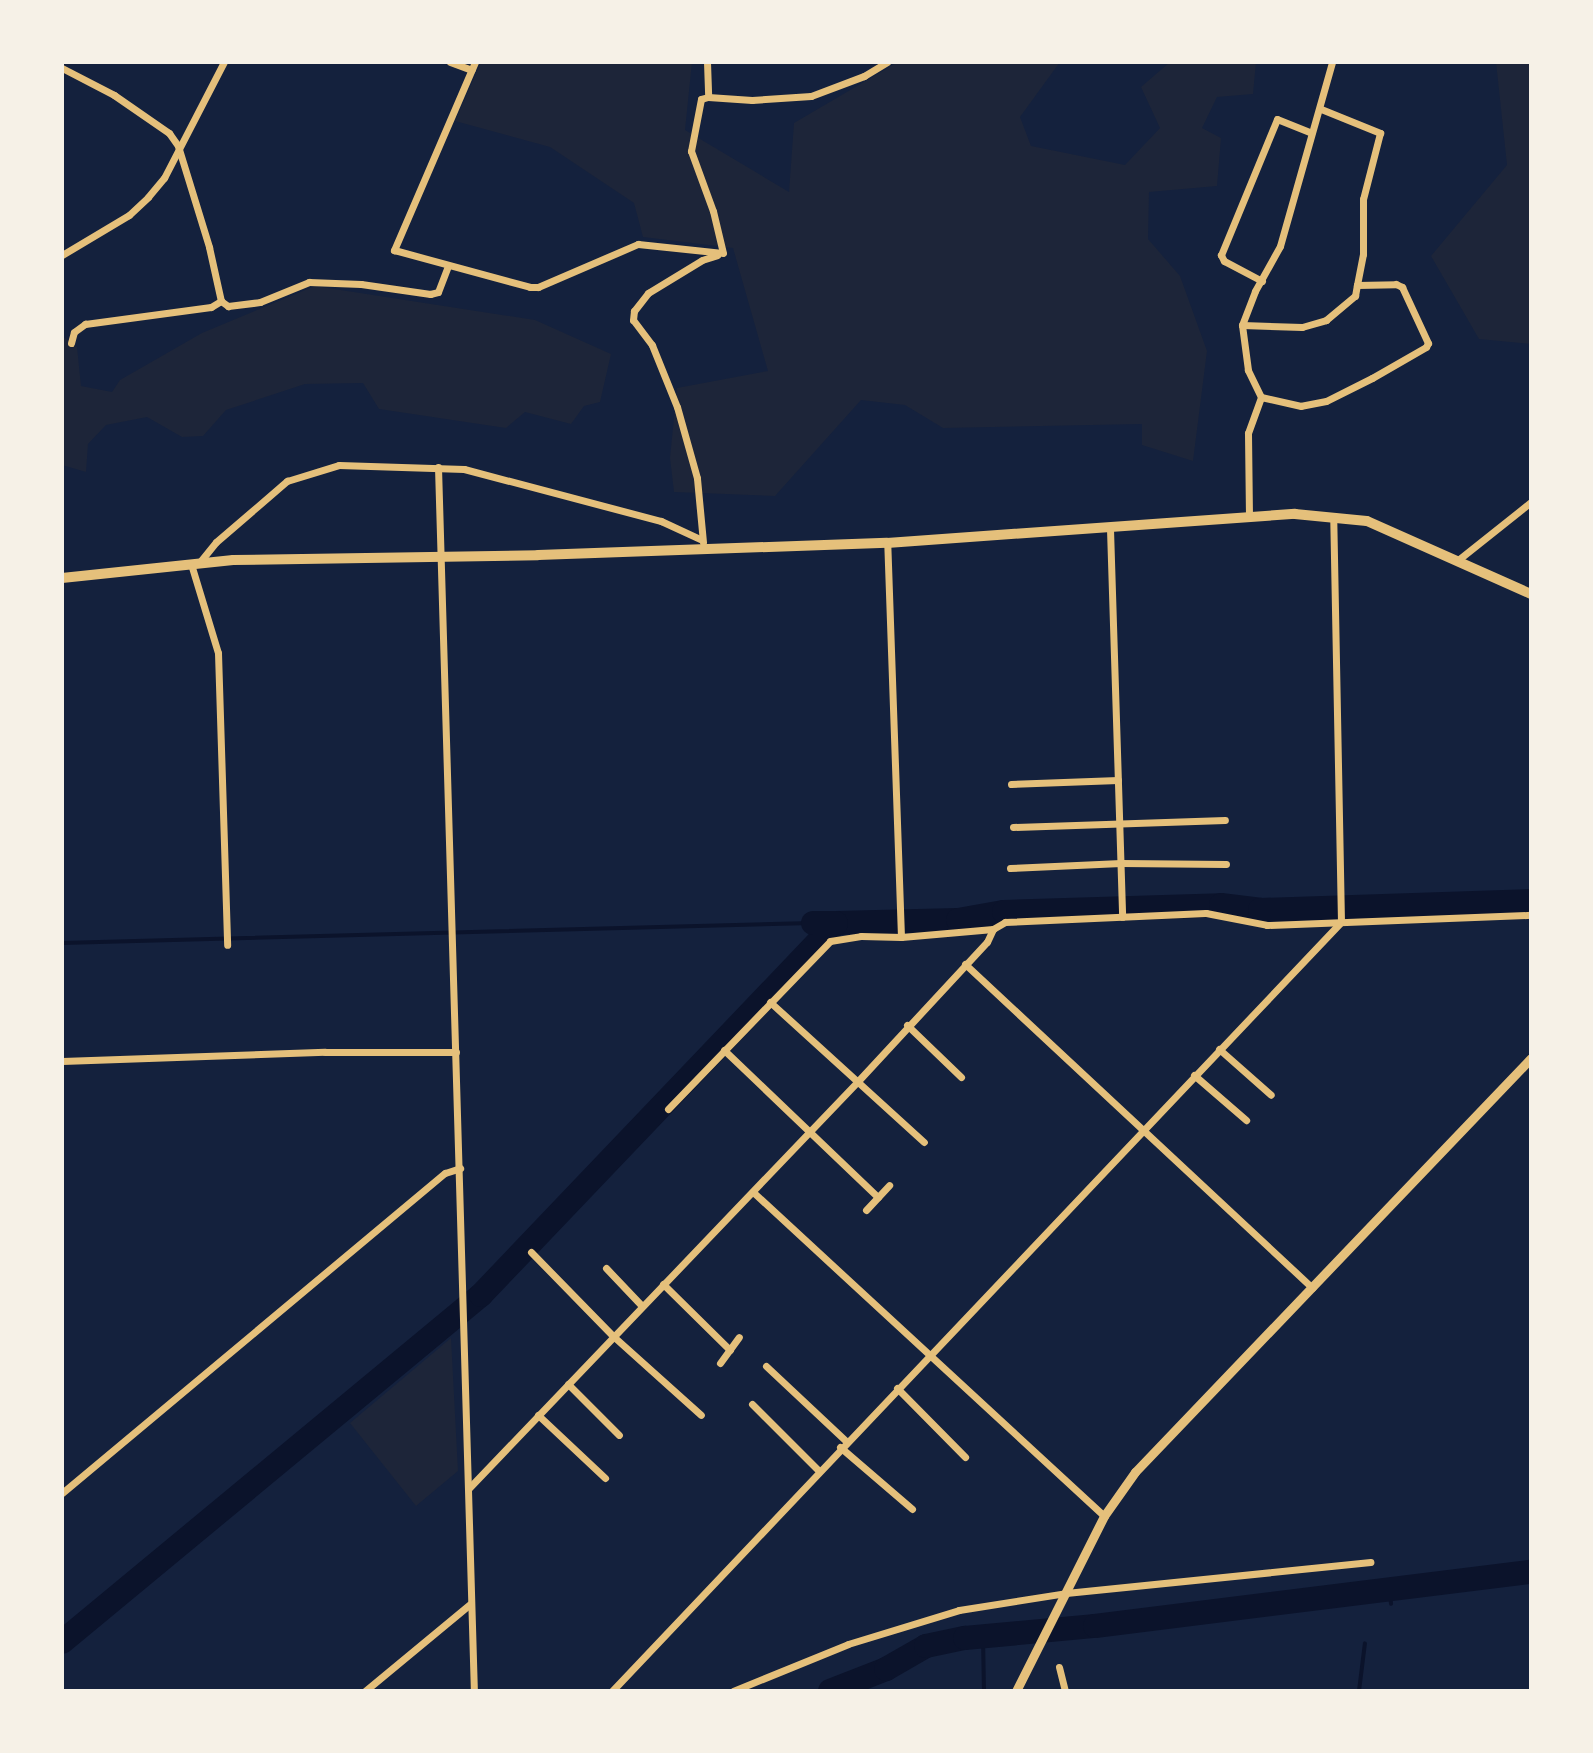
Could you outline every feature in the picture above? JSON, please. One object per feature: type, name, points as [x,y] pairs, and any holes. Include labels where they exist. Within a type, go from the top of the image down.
[{"type":"main road","points":[[62,578],[195,564],[703,545],[887,543],[1110,529],[1249,516],[1333,515],[1387,528],[1531,594]]},
{"type":"street","points":[[62,255],[89,242],[139,206],[164,178],[224,62]]},
{"type":"street","points":[[450,62],[474,66],[394,250],[538,287],[638,244],[723,253]]},
{"type":"street","points":[[707,62],[708,97]]},
{"type":"street","points":[[723,253],[713,211],[691,151],[701,99],[811,96],[864,76],[887,62]]},
{"type":"street","points":[[1249,516],[1248,433],[1261,397],[1248,370],[1242,325],[1280,246],[1332,62]]},
{"type":"street","points":[[62,68],[114,95],[169,133],[178,146],[209,247],[221,301],[228,306],[260,302],[309,282],[361,284],[430,294],[438,292],[448,266]]},
{"type":"street","points":[[1242,325],[1277,329],[1326,320],[1355,296],[1363,254],[1363,199],[1380,133],[1321,109]]},
{"type":"street","points":[[1262,281],[1224,261],[1221,255],[1277,119],[1311,133]]},
{"type":"street","points":[[703,545],[697,478],[677,407],[652,345],[633,320],[634,311],[648,293],[702,260],[723,253]]},
{"type":"street","points":[[1261,397],[1301,406],[1326,401],[1426,347],[1428,343],[1402,287],[1357,285]]},
{"type":"street","points":[[71,343],[74,332],[85,324],[211,307],[221,301]]},
{"type":"street","points":[[227,945],[218,653],[195,564],[287,481],[339,465],[438,467],[531,484],[661,521],[703,545]]},
{"type":"street","points":[[438,467],[474,1691]]},
{"type":"street","points":[[1458,560],[1531,502]]},
{"type":"street","points":[[612,1691],[1341,919],[1333,515]]},
{"type":"street","points":[[1110,529],[1122,915]]},
{"type":"street","points":[[887,543],[901,933]]},
{"type":"street","points":[[1011,784],[1118,780]]},
{"type":"street","points":[[1013,827],[1119,826],[1225,820]]},
{"type":"street","points":[[1010,868],[1121,863],[1226,864]]},
{"type":"street","points":[[469,1488],[859,1080],[993,929],[1005,922],[1206,913],[1267,925],[1341,919],[1531,915]]},
{"type":"street","points":[[668,1109],[830,941],[901,933],[993,929]]},
{"type":"street","points":[[965,964],[1312,1288]]},
{"type":"street","points":[[770,1002],[924,1142]]},
{"type":"street","points":[[907,1025],[961,1077]]},
{"type":"street","points":[[1219,1049],[1271,1095]]},
{"type":"street","points":[[724,1050],[878,1197]]},
{"type":"street","points":[[62,1061],[339,1051],[456,1052]]},
{"type":"street","points":[[1016,1691],[1104,1516],[1135,1472],[1531,1058]]},
{"type":"street","points":[[1194,1075],[1246,1120]]},
{"type":"street","points":[[62,1493],[445,1173],[460,1168]]},
{"type":"street","points":[[866,1210],[889,1185]]},
{"type":"street","points":[[753,1192],[1104,1516]]},
{"type":"street","points":[[531,1252],[613,1336],[701,1415]]},
{"type":"street","points":[[606,1268],[642,1306]]},
{"type":"street","points":[[663,1284],[730,1350]]},
{"type":"street","points":[[720,1363],[739,1337]]},
{"type":"street","points":[[766,1366],[912,1509]]},
{"type":"street","points":[[568,1384],[619,1435]]},
{"type":"street","points":[[897,1388],[965,1457]]},
{"type":"street","points":[[752,1404],[818,1470]]},
{"type":"street","points":[[538,1415],[605,1478]]},
{"type":"street","points":[[733,1691],[903,1624],[959,1610],[1066,1593],[1370,1562]]},
{"type":"street","points":[[365,1691],[470,1604]]},
{"type":"street","points":[[1059,1667],[1065,1691]]},
{"type":"shaded area","points":[[481,62],[692,62],[685,130],[789,192],[794,123],[898,62],[1060,62],[1020,117],[1031,146],[1125,165],[1160,128],[1141,87],[1170,62],[1256,62],[1253,94],[1217,97],[1202,128],[1221,138],[1217,186],[1149,192],[1148,239],[1180,276],[1207,351],[1193,461],[1142,445],[1142,424],[943,428],[905,405],[861,400],[775,496],[674,492],[670,458],[677,388],[768,371],[733,248],[643,237],[634,203],[550,147],[455,121]]},
{"type":"shaded area","points":[[1496,62],[1531,62],[1531,344],[1479,339],[1431,256],[1507,165]]},
{"type":"shaded area","points":[[315,286],[535,320],[611,354],[600,402],[584,406],[571,424],[525,412],[506,428],[379,409],[363,383],[305,384],[226,410],[203,436],[182,437],[147,417],[106,425],[88,444],[86,472],[62,465],[62,336],[77,347],[81,386],[112,392],[120,380],[202,333]]},
{"type":"shaded area","points":[[451,1338],[458,1471],[416,1506],[350,1423]]},
{"type":"waterway","points":[[836,923],[958,920],[1004,912],[1221,905],[1260,910],[1531,901]]},
{"type":"waterway","points":[[62,943],[813,923]]},
{"type":"waterway","points":[[62,1642],[481,1295],[836,923],[813,923]]},
{"type":"waterway","points":[[830,1691],[886,1669],[926,1646],[965,1638],[1095,1626],[1531,1572]]},
{"type":"waterway","points":[[1389,1589],[1391,1604]]},
{"type":"waterway","points":[[983,1636],[984,1691]]},
{"type":"waterway","points":[[1359,1691],[1365,1643]]}]
